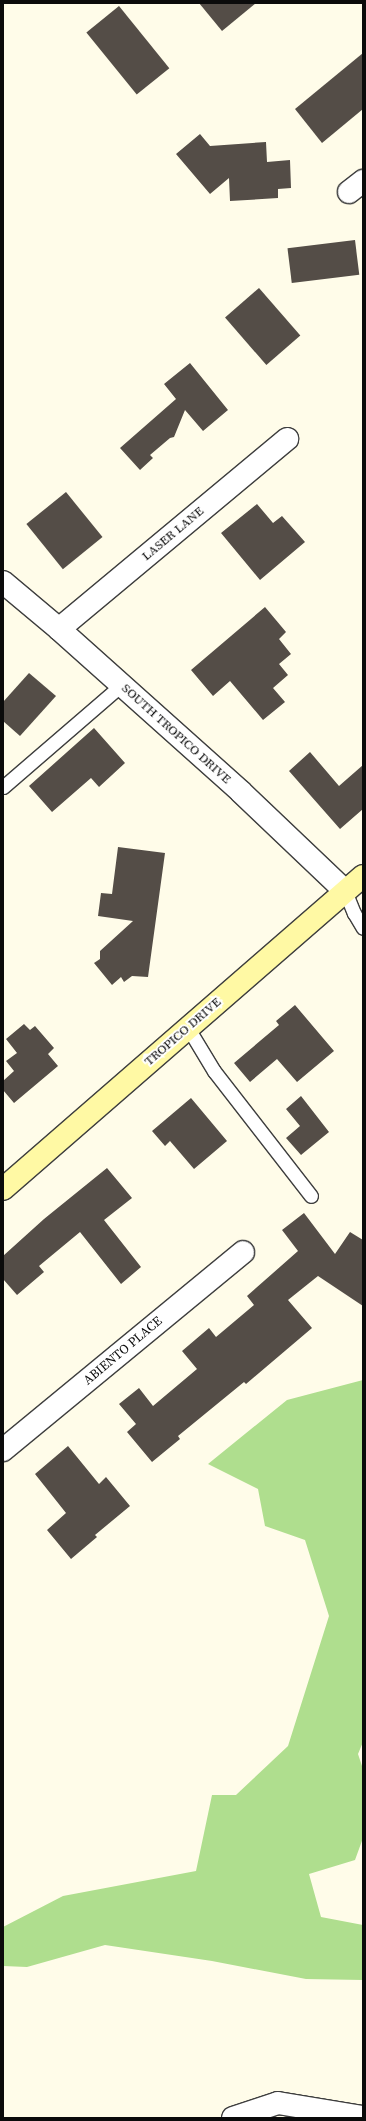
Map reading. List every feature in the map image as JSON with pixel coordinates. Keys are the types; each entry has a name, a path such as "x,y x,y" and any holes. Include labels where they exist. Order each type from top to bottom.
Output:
{"street":[{"name":"LASER LANE","path":"59,629 287,439"},
{"name":"SOUTH TROPICO DRIVE","path":"3,582 59,629 241,792 345,890"},
{"name":"TROPICO DRIVE","path":"3,1189 345,890 363,876"},
{"name":"ABIENTO PLACE","path":"3,1450 243,1252"},
{"path":"233,2118 278,2103 363,2117"}],"lane":[{"path":"3,787 121,685"},
{"path":"345,890 354,913 363,928"},
{"path":"188,1028 214,1071 311,1196"}],"green space":[{"path":"363,1380 363,1742 358,1754 363,1769 363,1838 355,1860 309,1874 321,1917 363,1925 363,1980 306,1979 212,1961 105,1945 27,1967 3,1966 3,1927 63,1896 196,1871 212,1795 236,1795 288,1746 329,1616 305,1540 265,1526 258,1489 208,1464 287,1400"}],"building":[{"path":"199,3 256,3 222,31"},
{"path":"119,6 169,68 137,95 86,32"},
{"path":"363,53 363,109 322,143 295,109"},
{"path":"200,134 210,146 266,142 267,162 290,160 291,188 278,189 278,198 230,201 229,178 210,194 176,154"},
{"path":"355,240 359,275 292,283 288,248"},
{"path":"259,288 300,336 266,365 225,318"},
{"path":"190,363 228,410 203,431 185,410 174,437 170,438 150,455 153,458 140,470 120,448 176,399 164,384"},
{"path":"66,492 103,537 63,569 26,524"},
{"path":"257,504 273,523 282,516 305,542 260,580 221,533"},
{"path":"265,607 286,632 279,639 291,654 279,664 288,675 273,688 285,702 263,720 230,681 213,696 191,670"},
{"path":"29,673 56,696 20,736 3,721 3,702"},
{"path":"94,728 125,763 99,787 91,778 52,812 29,786"},
{"path":"310,752 339,786 363,765 363,809 340,829 289,771"},
{"path":"118,847 165,853 148,977 132,976 124,982 121,977 112,985 94,963 100,959 100,951 133,921 98,916 101,893 112,894"},
{"path":"295,1005 334,1051 297,1082 277,1059 250,1082 234,1063 279,1025 276,1021"},
{"path":"24,1024 30,1030 35,1026 54,1048 48,1054 58,1066 14,1103 3,1090 3,1081 14,1071 6,1061 17,1053 6,1039"},
{"path":"301,1096 329,1132 301,1155 286,1138 300,1126 286,1109"},
{"path":"191,1098 227,1141 194,1169 170,1141 165,1146 152,1131"},
{"path":"107,1168 132,1198 104,1220 141,1267 121,1284 80,1232 39,1266 44,1272 17,1295 3,1279 3,1256 44,1219"},
{"path":"304,1213 335,1254 350,1232 363,1240 363,1306 318,1276 288,1300 312,1328 246,1384 244,1382 178,1436 180,1439 152,1462 127,1432 136,1424 119,1404 139,1388 153,1406 197,1369 182,1351 209,1328 216,1337 254,1305 247,1296 298,1251 282,1230"},
{"path":"68,1446 99,1484 106,1477 130,1506 95,1535 97,1537 71,1559 47,1530 66,1513 35,1474"}]}
